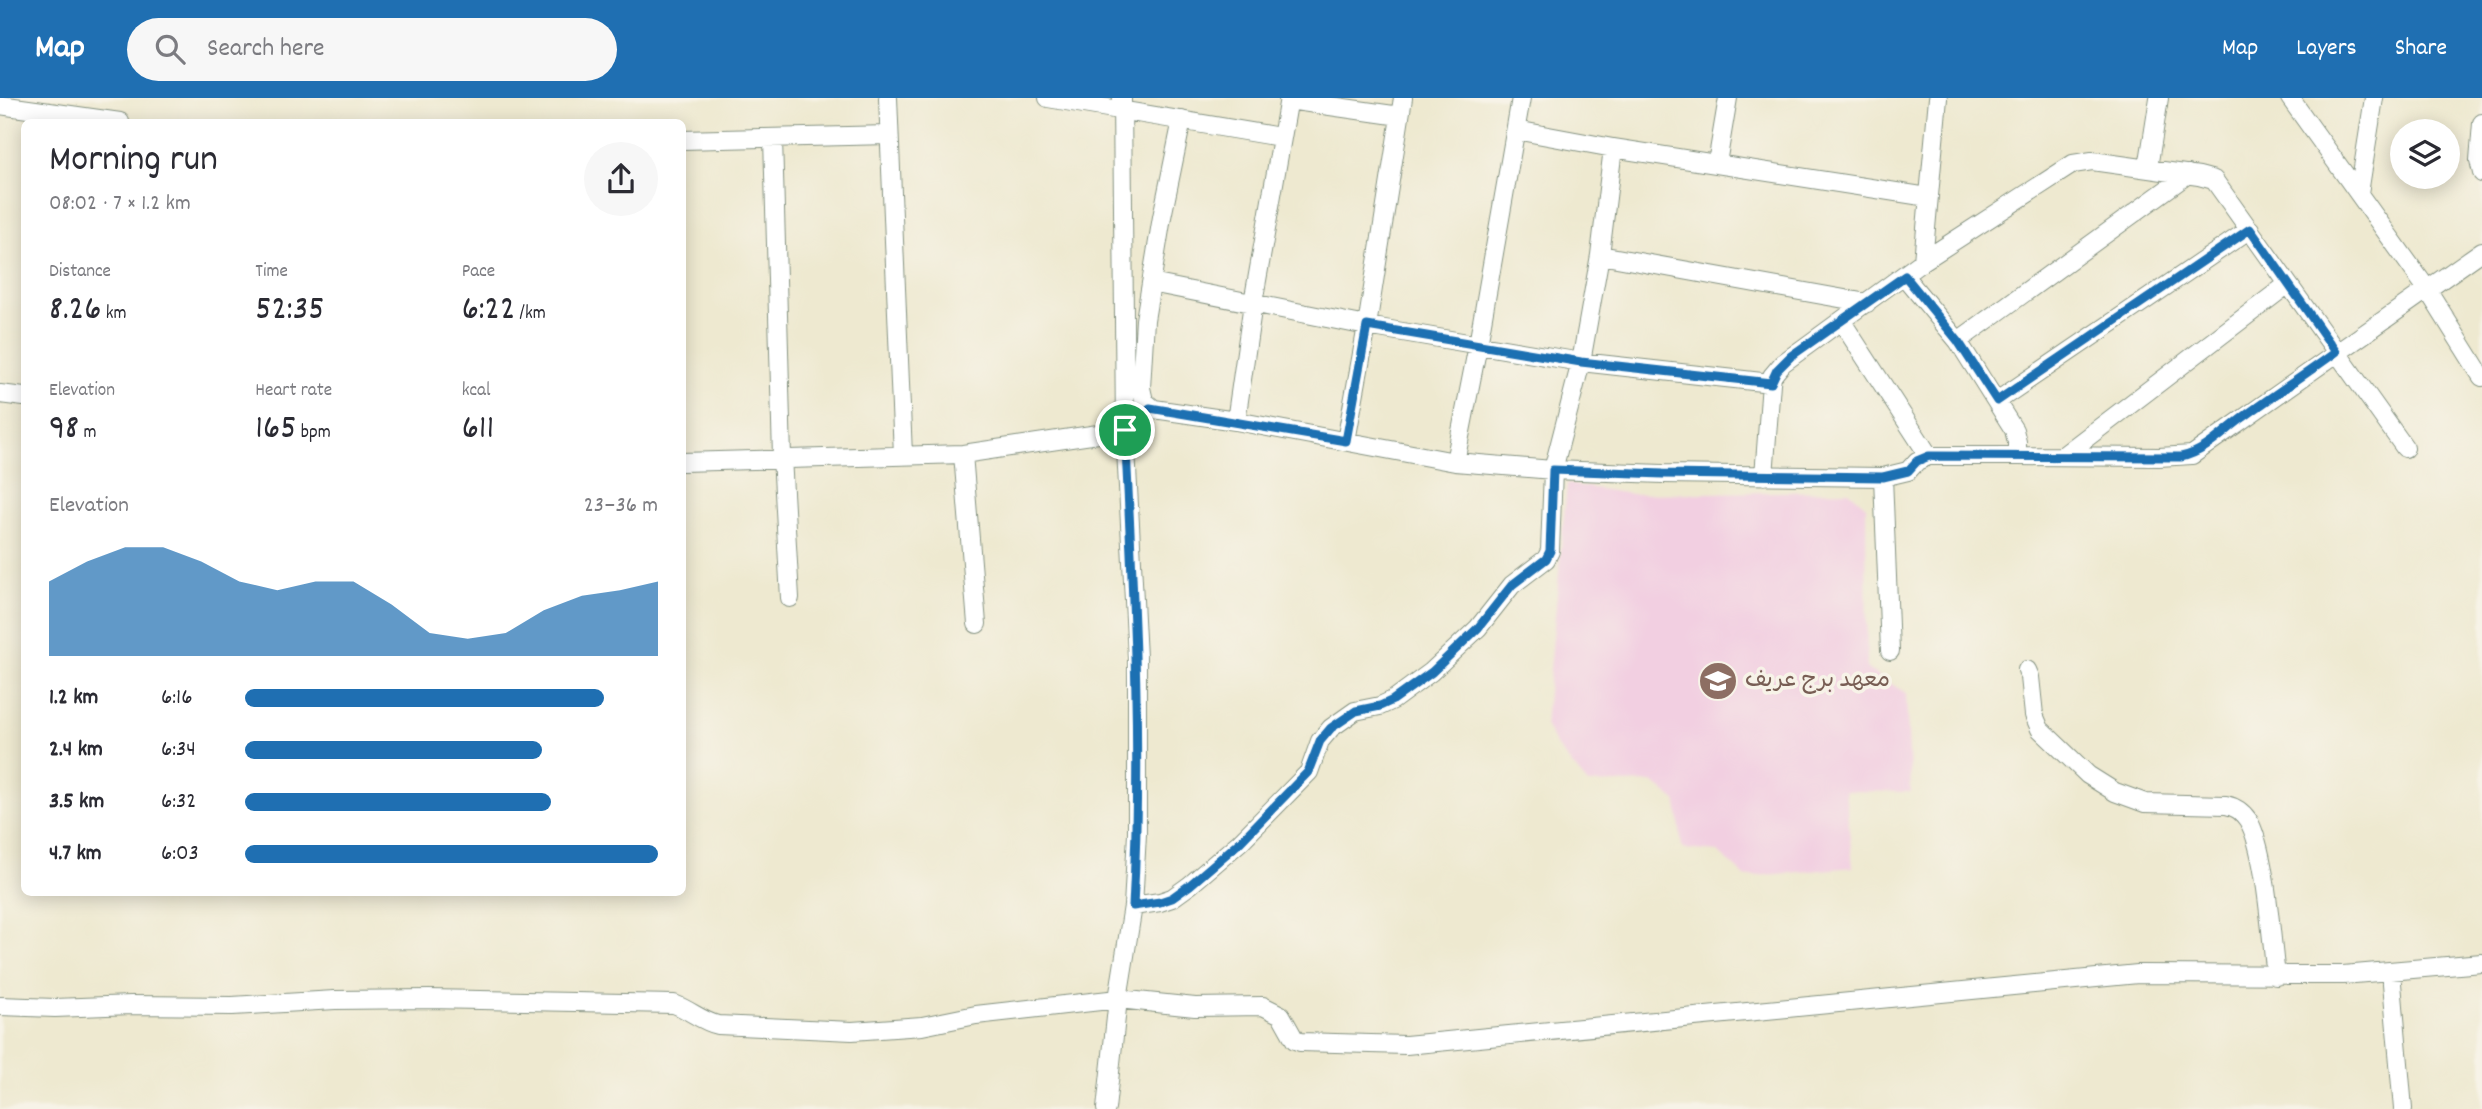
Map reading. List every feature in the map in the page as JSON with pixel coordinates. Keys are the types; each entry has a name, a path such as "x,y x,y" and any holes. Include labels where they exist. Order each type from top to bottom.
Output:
{"street":[{"path":"888,98 903,455"},
{"path":"1048,98 1122,104 1182,120 1280,136"},
{"path":"1346,441 1403,98"},
{"path":"1455,462 1521,98"},
{"path":"1717,163 1728,98"},
{"path":"1923,261 1938,98"},
{"path":"2148,168 2159,98"},
{"path":"2290,98 2427,289 2482,377"},
{"path":"2358,193 2374,98"},
{"path":"1236,421 1288,99 1400,116"},
{"path":"1106,1109 1118,999 1133,906 1137,834 1137,657 1125,430 1122,104"},
{"path":"0,105 99,119"},
{"path":"1182,120 1151,283 1140,371 1144,401 1150,408 1236,421 1455,462 1553,470 1883,477 1908,471 1917,461 1929,456 1965,458 2192,455 2482,251"},
{"path":"2482,123 2479,160 2482,173"},
{"path":"1516,130 1613,148 1928,197"},
{"path":"686,140 889,135"},
{"path":"774,138 782,457 790,598"},
{"path":"1133,906 1172,898 1190,885 1240,842 1308,772 1320,741 1331,728 1356,711 1380,706 1406,692 1432,672 1478,628 1512,585 1546,559 1550,551 1553,470 1581,362 1601,255 1613,148"},
{"path":"1764,475 1771,383 1777,370 1791,356 1842,322 1923,261 2073,164 2091,162 2148,168 2214,180 2405,448"},
{"path":"1958,341 2188,174"},
{"path":"1997,401 2250,229"},
{"path":"1601,255 1867,303"},
{"path":"1905,276 1958,341 1997,401 2014,430 2017,456"},
{"path":"1151,283 1367,326 1581,362 1771,383"},
{"path":"2064,456 2288,284"},
{"path":"1842,322 1929,456"},
{"path":"0,394 21,397"},
{"path":"686,462 963,454 1125,430 1150,408"},
{"path":"963,454 977,625"},
{"path":"1883,477 1890,651"},
{"path":"2026,670 2030,677 2034,715 2040,729 2088,775 2115,792 2145,803 2226,805 2239,808 2256,840 2276,976"},
{"path":"0,1006 232,1006 335,1000 429,999 674,1004 718,1026 852,1031 922,1026 975,1015 1118,999 1195,1007 1264,1006 1281,1015 1295,1040 1300,1042 1406,1045 2138,974 2343,975 2482,963"},
{"path":"2391,972 2403,1109"}],"shaded area":[{"name":"معهد برج عريف","path":"1567,484 1631,494 1849,491 1866,506 1867,669 1906,693 1911,792 1845,791 1853,867 1745,877 1718,852 1682,849 1677,802 1652,782 1588,784 1557,747 1545,725"}],"place":[{"name":"معهد برج عريف","path":"1718,681"}],"route":[{"path":"2250,229 2336,352 2205,447 2192,455 2181,457 1929,456 1917,461 1908,471 1883,477 1553,470 1550,551 1546,559 1512,585 1478,628 1432,672 1393,700 1356,711 1331,728 1320,741 1308,772 1240,842 1172,898 1147,906 1133,906 1137,834 1137,657 1125,430 1150,408 1346,441 1367,326 1581,362 1771,383 1772,376 1791,356 1905,276 1958,341 1997,401 2250,229"}]}
